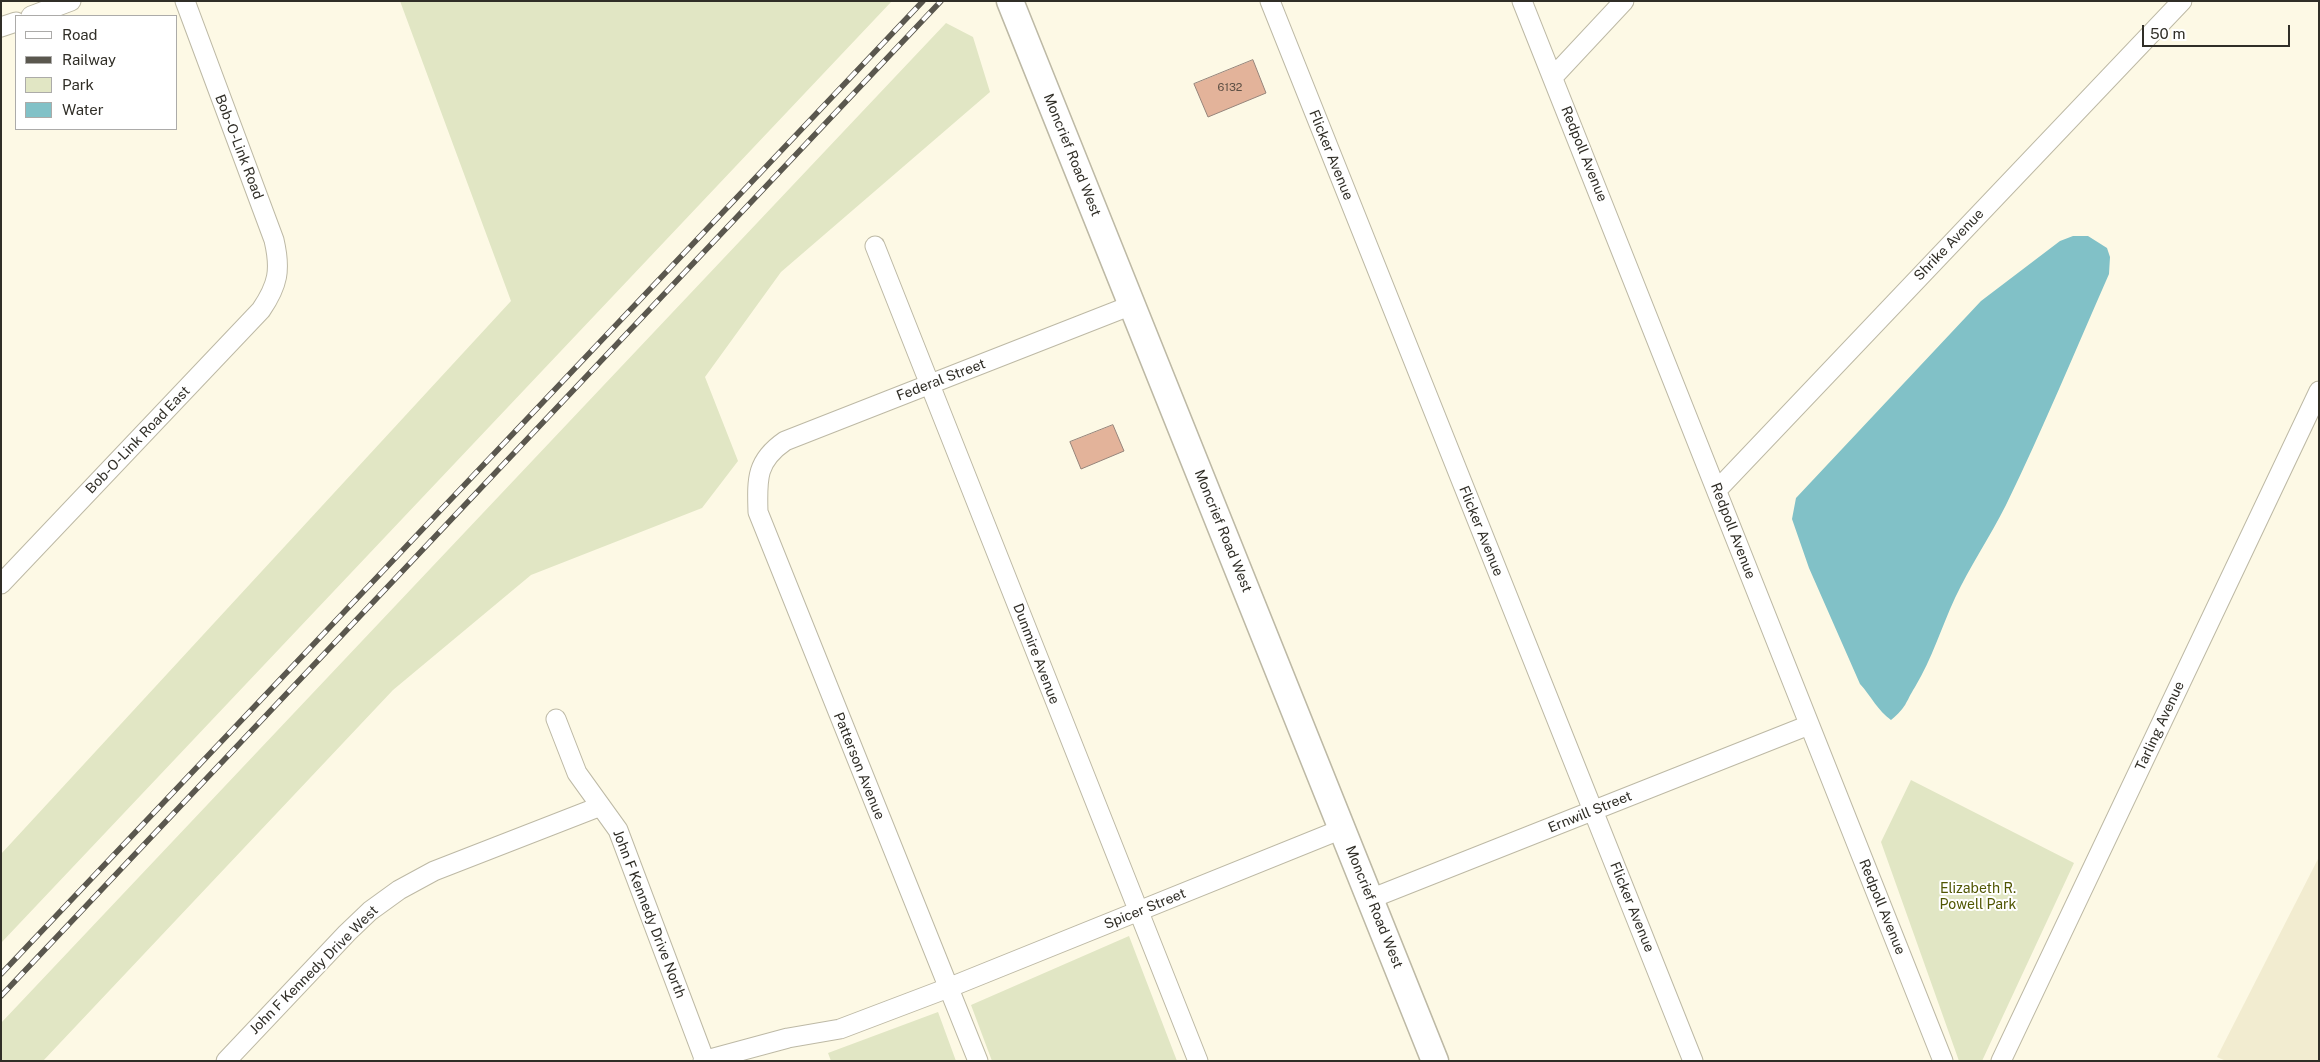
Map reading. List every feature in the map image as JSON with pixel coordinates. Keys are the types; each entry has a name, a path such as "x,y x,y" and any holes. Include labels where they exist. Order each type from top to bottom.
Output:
{"street":[{"path":"34,15 71,1"},
{"name":"Bob-O-Link Road","path":"184,1 274,240 278,256 278,274 272,294"},
{"name":"Moncrief Road West","path":"1010,1 1435,1061"},
{"name":"Flicker Avenue","path":"1270,1 1693,1061"},
{"name":"Redpoll Avenue","path":"1522,1 1943,1061"},
{"path":"1553,76 1624,1"},
{"name":"Shrike Avenue","path":"1717,490 2182,1"},
{"path":"1,27 15,22"},
{"name":"Dunmire Avenue","path":"875,246 1198,1061"},
{"name":"Bob-O-Link Road East","path":"1,584 261,310 272,294"},
{"name":"Federal Street","path":"760,468 770,451 785,441 1132,305"},
{"name":"Tarling Avenue","path":"2001,1061 2319,391"},
{"name":"Patterson Avenue","path":"760,468 757,488 758,512 978,1061"},
{"name":"John F Kennedy Drive North","path":"556,719 577,773 618,830 704,1060"},
{"name":"Ernwill Street","path":"1370,899 1809,724"},
{"name":"John F Kennedy Drive West","path":"226,1061 347,933 370,911 399,890 434,871 601,806"},
{"name":"Spicer Street","path":"704,1060 788,1038 840,1029 948,988 1342,829"}],"shaded area":[{"path":"2319,857 2319,1061 2226,1061 2217,1057"}],"green space":[{"path":"400,1 892,1 1,943 1,854 511,301"},
{"path":"946,23 973,37 990,92 781,272 705,377 738,461 702,508 531,575 393,690 43,1061 1,1061 1,1023"},
{"name":"Elizabeth R. Powell Park","path":"1911,780 2074,863 1982,1061 1959,1061 1881,842"},
{"path":"1129,936 1177,1061 992,1061 971,1005"},
{"path":"938,1012 956,1061 831,1061 828,1053"}],"water":[{"path":"2073,236 2088,236 2107,248 2110,257 2109,274 2046,419 2006,505 1961,586 1921,676 1903,708 1891,720 1878,708 1860,684 1809,568 1792,519 1796,498 1981,301 2060,241"}],"building":[{"path":"1253,60 1266,93 1208,117 1194,84"},
{"path":"1113,425 1124,451 1081,469 1070,442"}],"railway":[{"path":"1,974 923,1"},
{"path":"1,996 941,1"}]}
